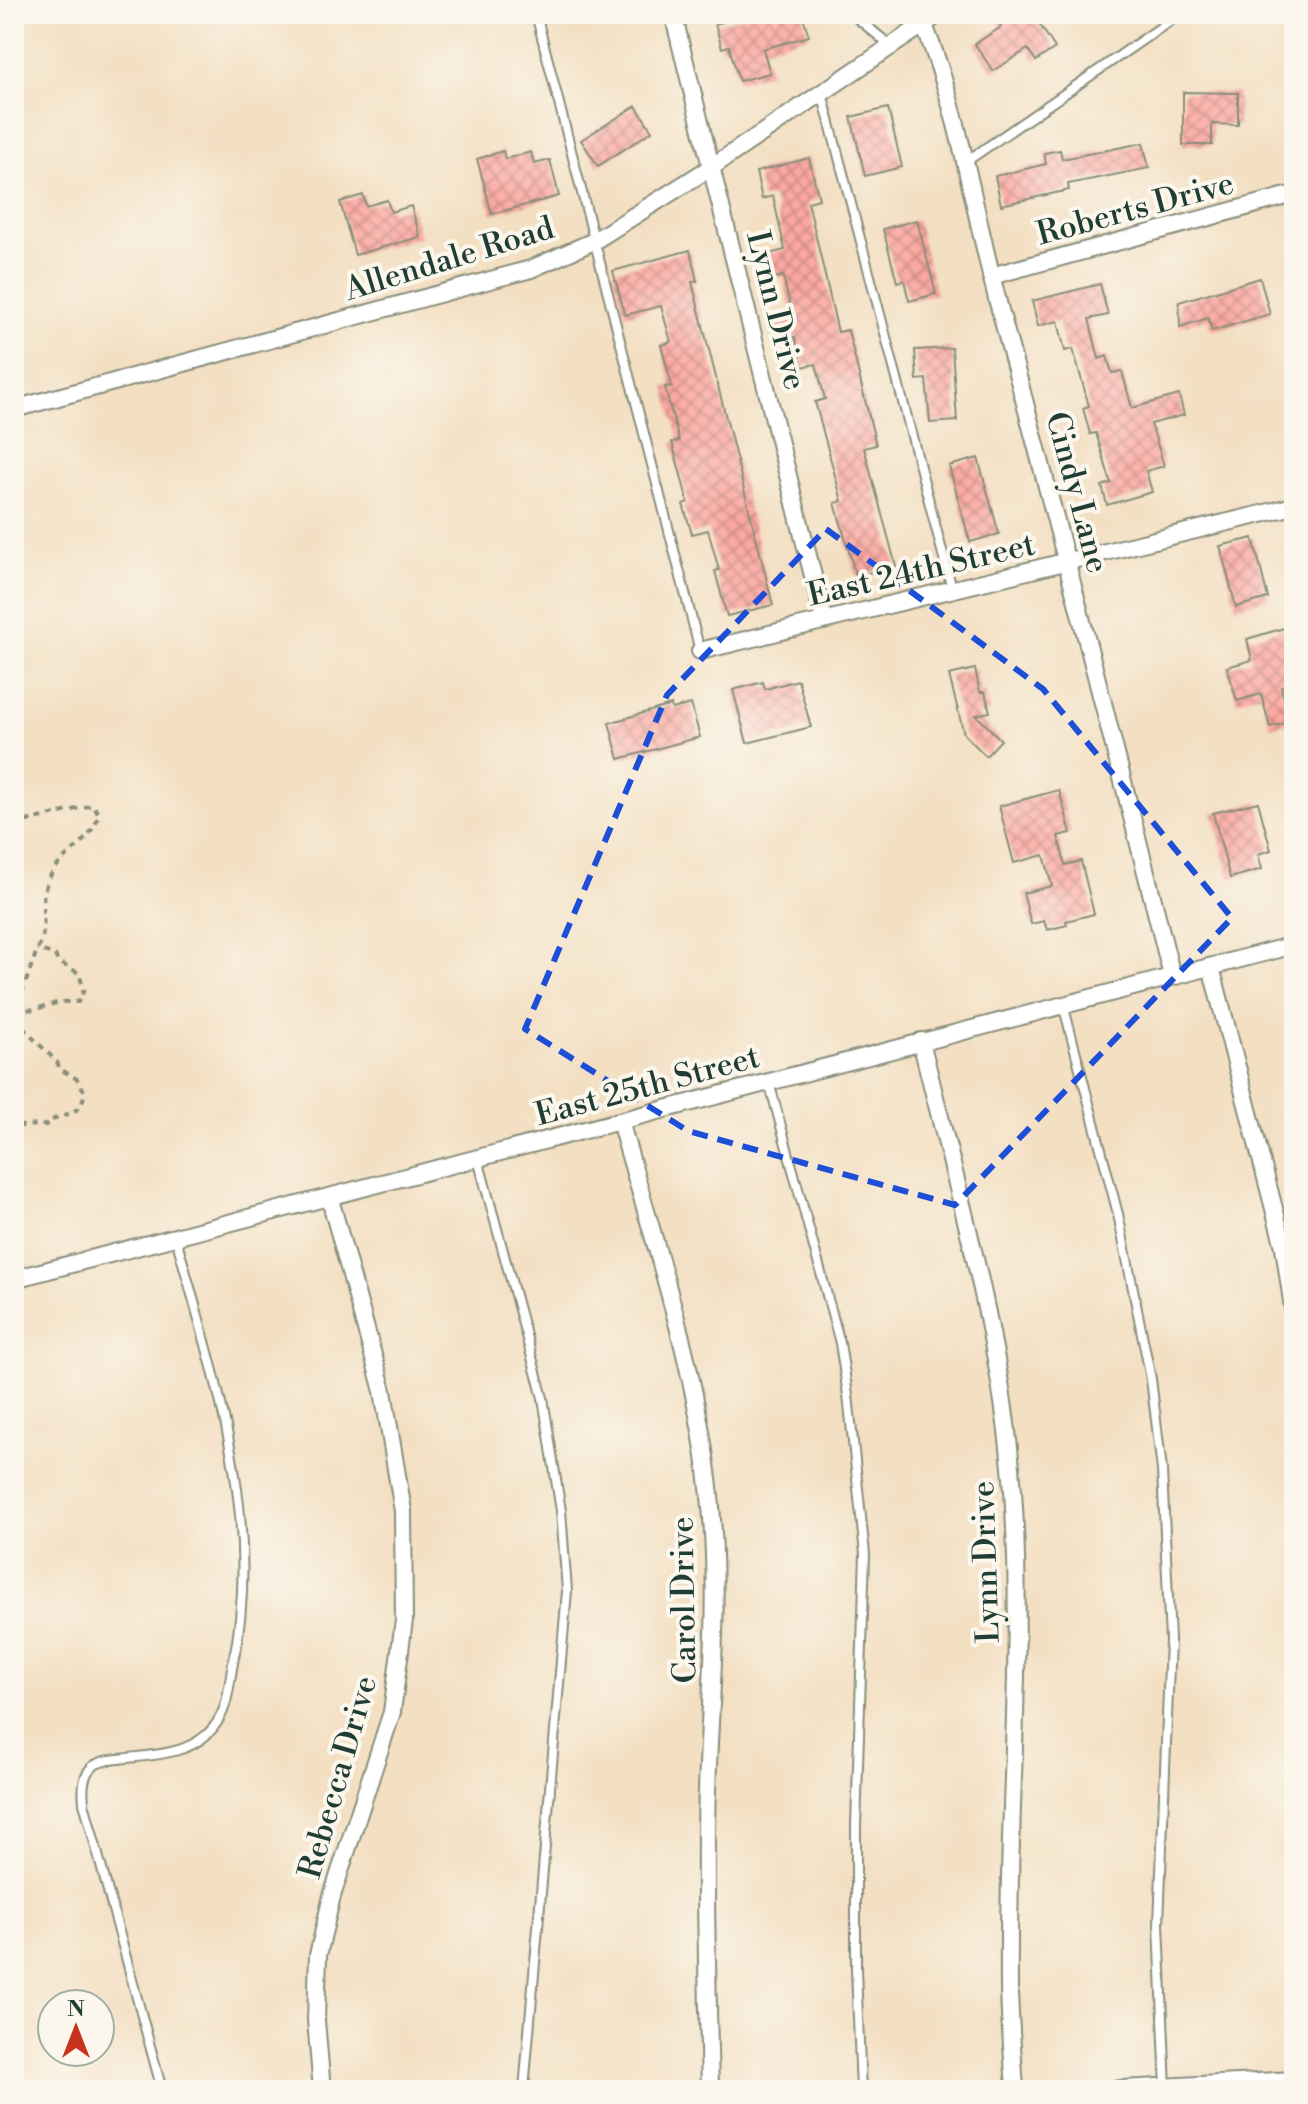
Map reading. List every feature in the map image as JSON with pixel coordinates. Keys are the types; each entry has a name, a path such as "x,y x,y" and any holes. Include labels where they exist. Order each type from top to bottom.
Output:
{"street":[{"name":"Lynn Drive","path":"673,14 824,620"},
{"name":"Allendale Road","path":"14,409 531,269 594,241 713,166 939,14"},
{"name":"Cindy Lane","path":"924,25 939,61 991,276 1068,563 1172,976"},
{"name":"Roberts Drive","path":"991,276 1294,194"},
{"name":"East 24th Street","path":"700,651 1294,506"},
{"name":"East 25th Street","path":"14,1279 1294,945"},
{"path":"1211,967 1284,1247 1294,1315"},
{"name":"Lynn Drive","path":"921,1041 983,1291 1001,1385 1013,1488 1019,1599 1009,1983 1015,2090"},
{"name":"Carol Drive","path":"620,1121 684,1347 702,1440 713,1531 716,1624 706,1828 710,2090"},
{"name":"Rebecca Drive","path":"322,2090 316,2020 318,1955 332,1896 392,1712 404,1620 403,1511 383,1391 330,1199"},
{"path":"1103,2090 1294,2080"}],"lane":[{"path":"536,14 700,651"},
{"path":"852,14 892,47"},
{"path":"964,163 1180,14"},
{"path":"822,93 952,590"},
{"path":"1063,1004 1118,1214 1151,1379 1162,1470 1170,1640 1159,1924 1166,2088"},
{"path":"769,1081 840,1343 865,1554 856,1826 856,1969 861,2090"},
{"path":"478,1159 543,1398 561,1511 567,1591 524,2090"},
{"path":"162,2090 84,1803 83,1789 91,1768 103,1761 173,1752 194,1746 205,1737 223,1712 239,1635 243,1582 233,1463 222,1404 176,1238"}],"path":[{"path":"14,824 93,805 99,815 80,847 62,860 48,881 43,898 43,935 37,949 26,988 15,1007 39,1009 58,1003 78,1002 84,990 79,973 58,962 55,955 37,949"},
{"path":"14,1019 57,1062 60,1069 77,1079 85,1092 82,1104 73,1114 56,1116 46,1125 14,1126"}],"highlighted area":[{"path":"826,529 1043,689 1232,918 955,1205 688,1131 525,1029 667,695"}],"building":[{"path":"752,14 802,14 809,36 763,49 770,73 739,81 729,46 722,48 715,24"},
{"path":"997,14 1033,14 1055,48 1036,61 1028,49 993,71 975,44 1001,27"},
{"path":"1183,92 1238,93 1238,125 1212,124 1212,145 1183,145"},
{"path":"636,106 652,131 598,166 581,140"},
{"path":"888,108 902,167 865,176 851,117"},
{"path":"1143,143 1149,168 1068,184 1069,190 1001,205 995,176 1046,164 1044,153 1060,150 1062,159"},
{"path":"503,151 505,159 531,152 534,164 550,160 559,196 492,214 477,159"},
{"path":"809,158 819,199 808,202 838,332 848,330 876,445 864,448 896,566 856,576 835,503 842,501 815,402 825,399 816,364 802,367 795,337 777,342 771,319 792,314 783,276 770,279 765,255 785,250 773,196 762,199 756,172"},
{"path":"363,195 366,206 387,200 391,212 411,206 420,237 355,255 340,202"},
{"path":"917,220 936,294 909,301 904,280 897,282 883,229"},
{"path":"690,250 697,281 692,282 773,605 727,616 708,530 692,534 683,504 688,502 672,442 679,441 665,387 672,386 661,345 671,342 661,306 625,315 613,271"},
{"path":"1260,278 1270,314 1212,331 1208,318 1180,327 1179,302"},
{"path":"1100,284 1108,315 1089,319 1099,359 1107,356 1112,373 1122,371 1132,408 1179,395 1184,415 1151,424 1164,466 1146,471 1152,492 1107,505 1102,486 1111,483 1096,433 1090,434 1083,408 1089,406 1073,349 1065,351 1058,321 1038,326 1032,301"},
{"path":"952,348 957,421 930,423 926,379 917,380 915,350"},
{"path":"978,458 999,534 970,542 949,466"},
{"path":"1253,538 1268,598 1236,607 1220,546"},
{"path":"1284,628 1294,664 1294,683 1281,687 1290,722 1270,727 1261,694 1237,701 1227,667 1252,660 1247,639"},
{"path":"975,669 980,692 985,692 990,712 976,715 1001,740 986,756 964,734 949,675"},
{"path":"798,680 811,727 747,743 733,690 763,682 765,689"},
{"path":"691,704 700,737 619,759 609,723 671,705 672,709"},
{"path":"1059,790 1071,833 1058,836 1065,865 1081,861 1094,914 1047,930 1044,921 1031,924 1023,893 1052,886 1044,855 1014,863 999,806"},
{"path":"1258,802 1271,850 1258,854 1262,869 1230,878 1213,813"}]}
